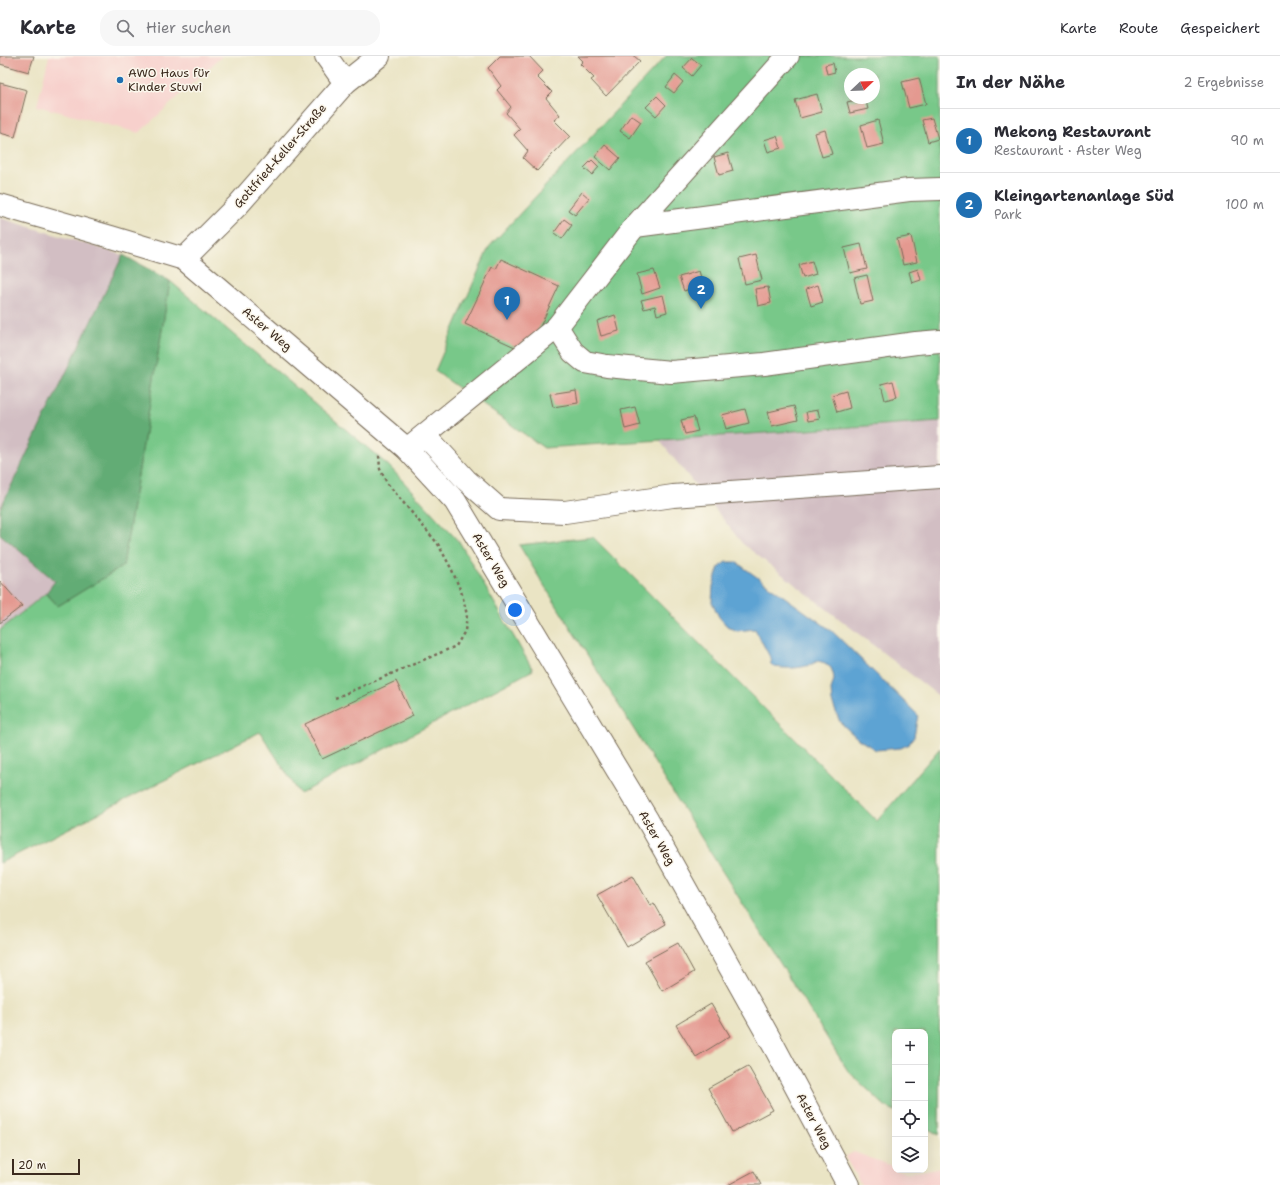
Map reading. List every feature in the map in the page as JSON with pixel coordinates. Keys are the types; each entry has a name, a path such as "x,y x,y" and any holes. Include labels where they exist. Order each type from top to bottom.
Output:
{"street":[{"path":"326,56 345,83"},
{"name":"Gottfried-Keller-Straße","path":"184,259 238,205 345,83 379,56"},
{"path":"408,449 557,327 635,226 788,56"},
{"path":"635,226 909,190 940,189"},
{"name":"Aster Weg","path":"0,205 184,259 408,449 455,501 648,821 775,1048 848,1185"},
{"path":"557,327 573,352 585,362 606,366 671,372 764,364 940,341"},
{"path":"425,435 466,480 499,509 565,512 673,496 940,477"}],"path":[{"path":"335,698 456,646 465,631 467,615 462,594 452,570 438,544 387,483 380,469 379,453 388,432"}],"shaded area":[{"name":"AWO Haus für Kinder Stuwi","path":"49,56 222,56 139,133 37,106"},
{"path":"0,218 123,255 0,509"},
{"path":"940,421 940,697 743,544 659,440"},
{"path":"0,534 56,581 46,593 0,630"},
{"path":"854,1152 892,1166 892,1173 928,1173 928,1170 940,1167 940,1185 861,1185 845,1157"}],"green space":[{"path":"666,56 940,56 940,421 544,448 435,371 489,247"},
{"path":"123,255 170,281 123,566 58,606 46,593 55,581 0,534 0,509"},
{"path":"170,281 389,466 460,543 533,670 300,794 260,732 0,863 0,630 46,593 58,606 123,566"},
{"path":"593,537 877,821 940,748 939,1135 928,1129 928,1029 892,1029 892,1110 885,1106 848,1071 519,545"}],"water":[{"path":"726,562 736,562 832,631 918,715 914,737 909,744 901,748 876,750 858,739 840,722 832,702 831,690 834,679 831,668 825,663 818,661 807,666 797,668 774,667 770,663 772,661 755,629 737,631 727,626 719,617 712,602 713,586 719,567"}],"building":[{"path":"0,56 34,56 29,72 0,64"},
{"path":"500,56 529,56 543,71 537,77 552,92 546,98 560,115 554,120 570,136 537,171 523,158 528,151 514,135 520,129 506,113 511,107 497,90 501,86 488,68"},
{"path":"578,56 634,56 640,61 606,96 591,80 594,78 580,64 583,61"},
{"path":"692,58 701,65 692,76 683,68"},
{"path":"833,63 835,72 827,74 825,65"},
{"path":"675,75 683,82 674,93 666,87"},
{"path":"919,78 926,104 909,108 902,82"},
{"path":"0,83 27,90 15,137 0,133"},
{"path":"817,94 822,112 800,118 795,100"},
{"path":"657,96 666,105 656,116 646,107"},
{"path":"848,104 867,104 868,109 850,113"},
{"path":"631,115 641,122 630,138 620,131"},
{"path":"932,118 938,139 928,142 922,120"},
{"path":"878,120 884,144 867,148 861,125"},
{"path":"825,130 832,154 822,157 815,133"},
{"path":"777,136 781,148 768,152 764,140"},
{"path":"605,145 620,158 610,170 595,157"},
{"path":"728,153 733,171 719,175 714,157"},
{"path":"592,160 599,167 592,175 584,168"},
{"path":"582,192 589,198 575,215 568,210"},
{"path":"564,219 572,225 562,239 554,233"},
{"path":"911,236 917,262 903,265 897,239"},
{"path":"861,244 867,269 850,273 844,248"},
{"path":"756,255 762,280 745,284 739,259"},
{"path":"501,259 559,286 537,333 517,348 465,324 492,267 496,269"},
{"path":"812,261 816,274 803,278 799,265"},
{"path":"918,269 921,280 912,283 909,272"},
{"path":"654,270 660,288 642,294 637,274"},
{"path":"699,271 703,284 684,291 679,277"},
{"path":"867,275 873,301 860,304 854,278"},
{"path":"818,285 823,302 811,306 806,289"},
{"path":"768,287 771,303 758,306 755,289"},
{"path":"663,295 667,312 657,315 655,306 644,309 641,300"},
{"path":"615,315 619,331 601,336 597,321"},
{"path":"893,381 897,397 885,400 881,384"},
{"path":"576,390 578,403 553,407 550,394"},
{"path":"846,391 850,408 837,412 832,395"},
{"path":"794,406 798,420 772,426 768,412"},
{"path":"635,407 640,425 625,429 621,410"},
{"path":"745,409 749,423 726,429 722,415"},
{"path":"818,410 820,419 808,421 806,412"},
{"path":"694,417 698,431 685,434 681,420"},
{"path":"0,581 22,606 0,623"},
{"path":"396,681 413,716 322,759 305,724"},
{"path":"633,875 650,905 654,903 666,924 627,947 597,895"},
{"path":"678,943 694,972 662,991 645,961"},
{"path":"711,1004 730,1036 696,1057 676,1025"},
{"path":"748,1066 773,1110 732,1132 708,1088"},
{"path":"754,1171 761,1185 728,1185"}],"place":[{"name":"AWO Haus für Kinder Stuwi","path":"120,80"},
{"name":"Kleingartenanlage Süd","path":"701,309"},
{"name":"Mekong Restaurant","path":"507,320"}]}
